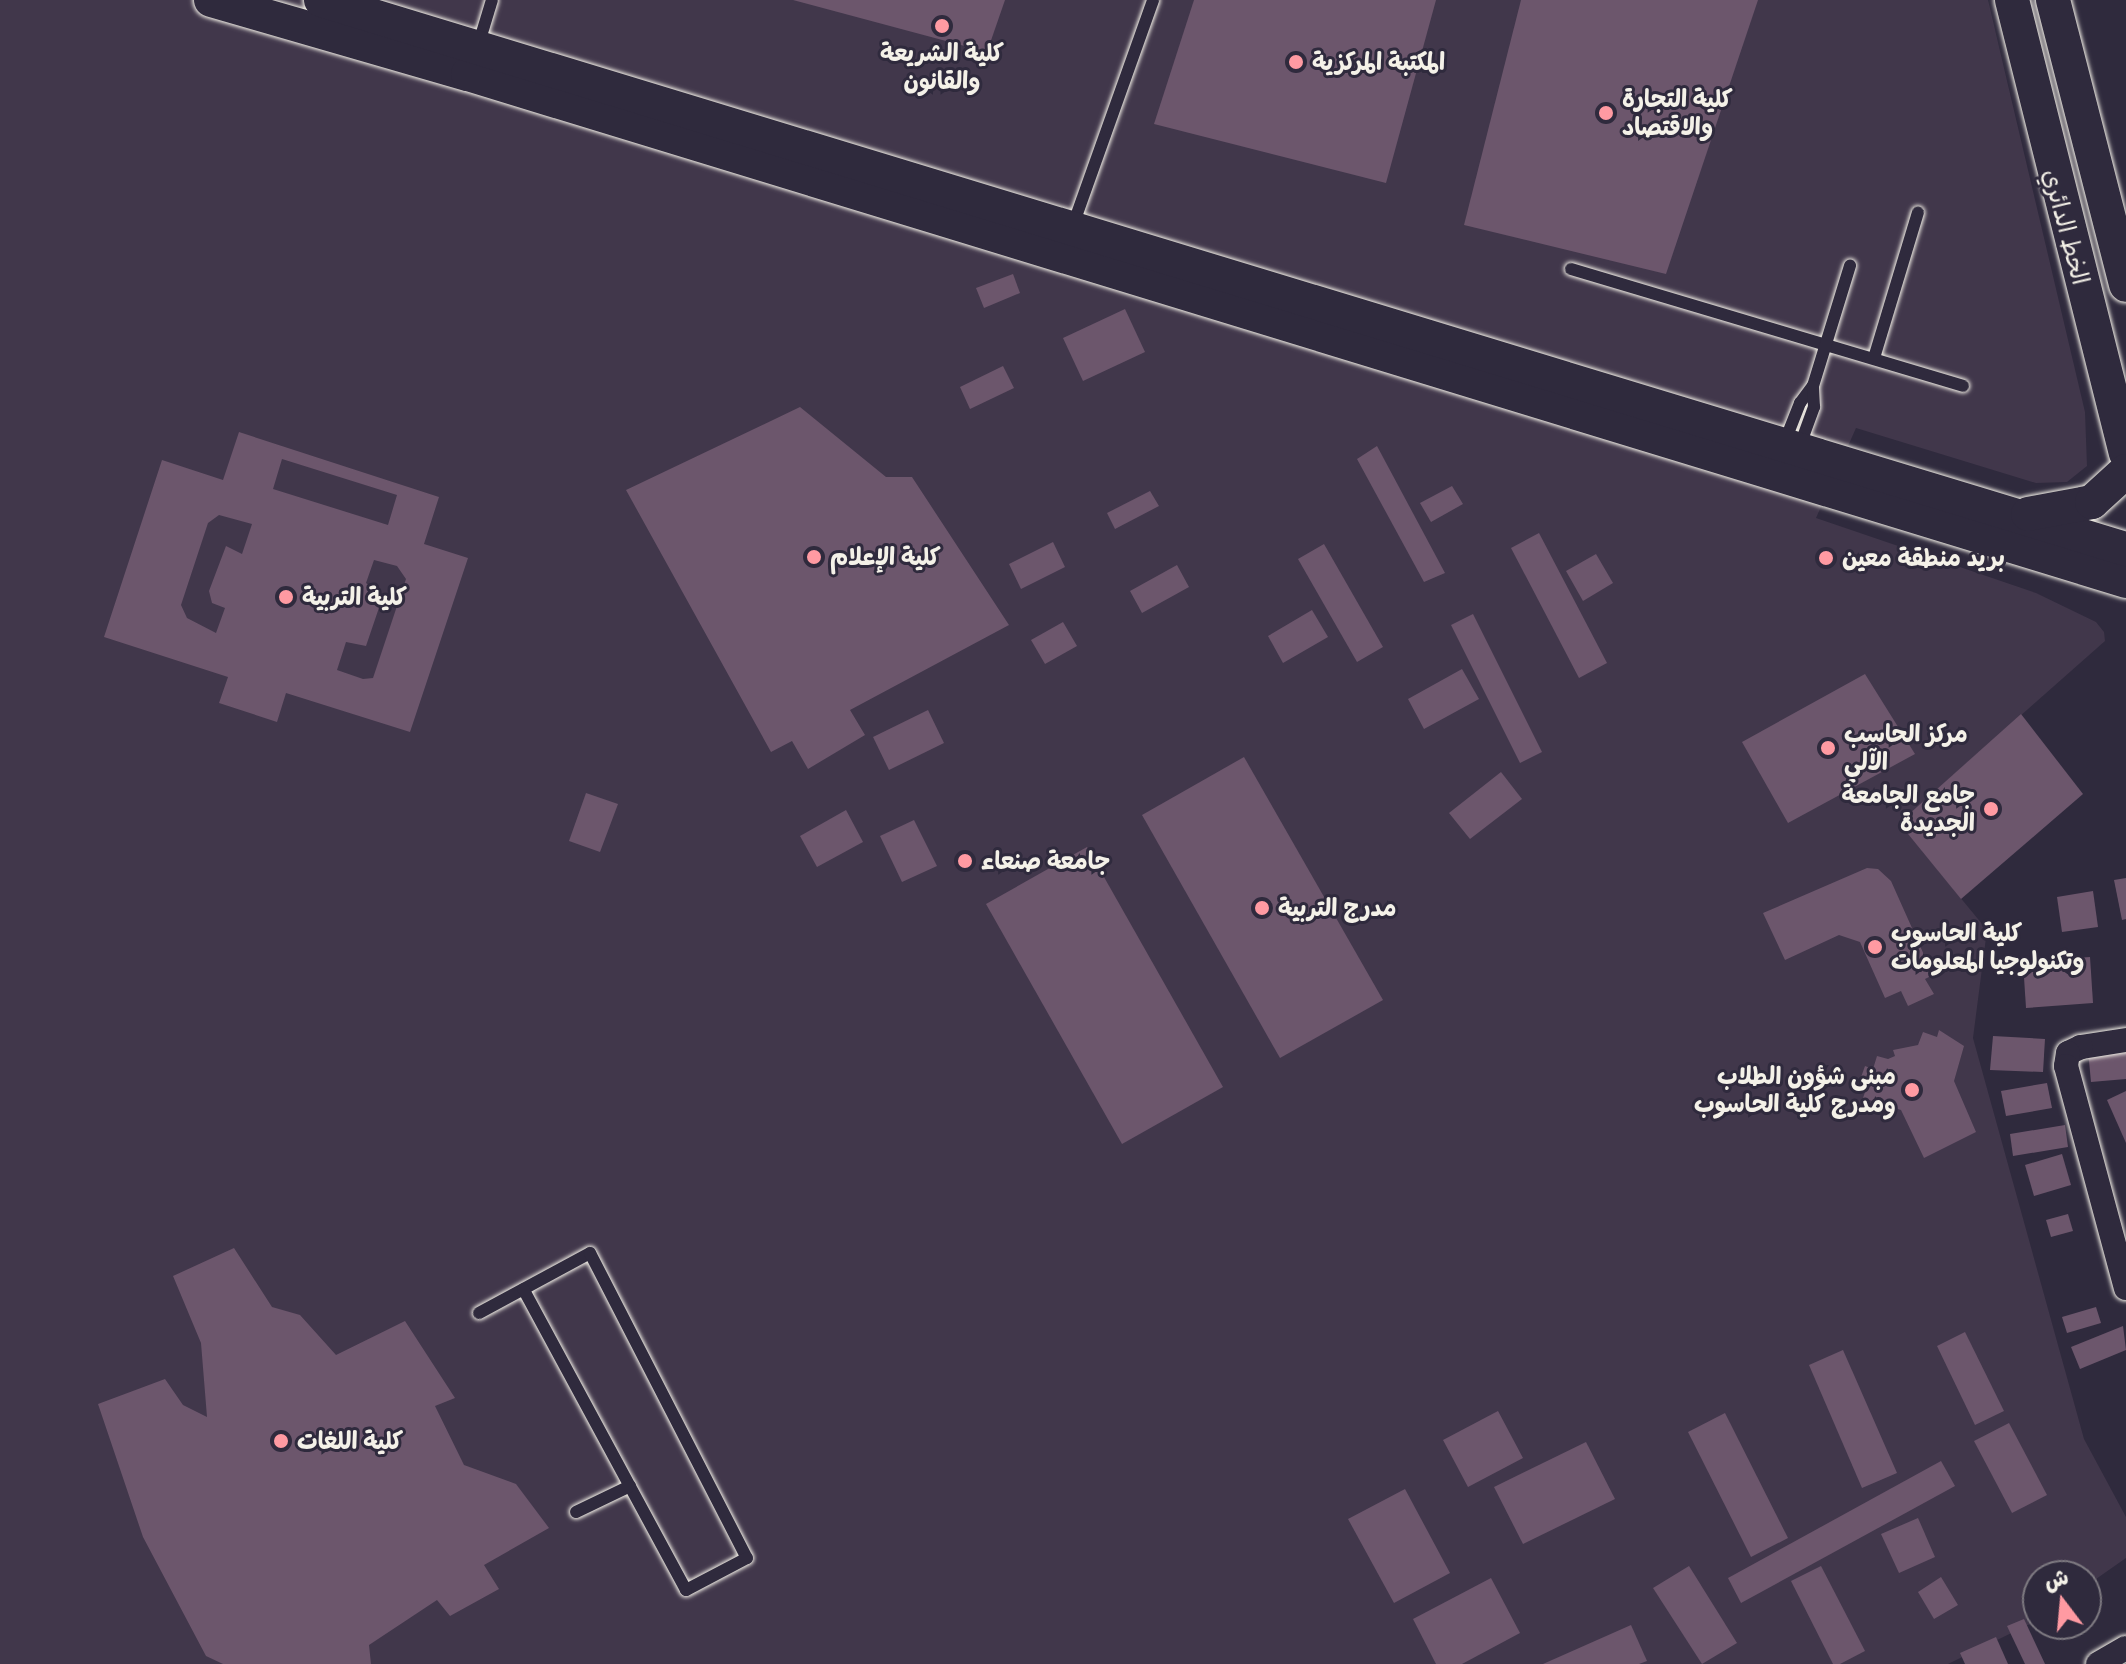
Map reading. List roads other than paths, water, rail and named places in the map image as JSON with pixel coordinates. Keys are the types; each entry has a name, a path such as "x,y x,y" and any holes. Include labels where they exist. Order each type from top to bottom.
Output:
{"street":[{"path":"211,0 473,60 1072,228 1788,457 2126,581"},
{"path":"321,0 473,60 1788,457 2016,515 2126,549"},
{"name":"الخط الدائري","path":"2012,0 2126,453"},
{"name":"الخط الدائري","path":"2053,0 2126,283"},
{"path":"2016,515 2070,510 2092,502 2126,471"},
{"path":"2092,571 2126,608"},
{"path":"2126,1040 2081,1047 2068,1053 2066,1066 2126,1288"},
{"path":"2098,1664 2126,1648"}],"lane":[{"path":"473,60 492,0"},
{"path":"1072,228 1153,0"},
{"path":"1874,358 1918,212"},
{"path":"1788,457 1814,407 1813,386 1850,266"},
{"path":"1571,269 1827,342 1963,386"},
{"path":"479,1313 523,1289 590,1253 747,1558 686,1590 523,1289"},
{"path":"576,1512 630,1486"}],"place":[{"name":"كلية الشريعة والقانون","path":"942,26"},
{"name":"المكتبة المركزية","path":"1296,62"},
{"name":"كلية التجارة والاقتصاد","path":"1606,113"},
{"name":"كلية الإعلام","path":"814,557"},
{"name":"بريد منطقة معين","path":"1826,558"},
{"name":"كلية التربية","path":"286,597"},
{"name":"مركز الحاسب الآلي","path":"1828,748"},
{"name":"جامع الجامعة الجديدة","path":"1991,809"},
{"name":"جامعة صنعاء","path":"965,861"},
{"name":"مدرج التربية","path":"1262,908"},
{"name":"كلية الحاسوب وتكنولوجيا المعلومات","path":"1875,947"},
{"name":"مبنى شؤون الطلاب ومدرج كلية الحاسوب","path":"1912,1090"},
{"name":"كلية اللغات","path":"281,1441"}]}
